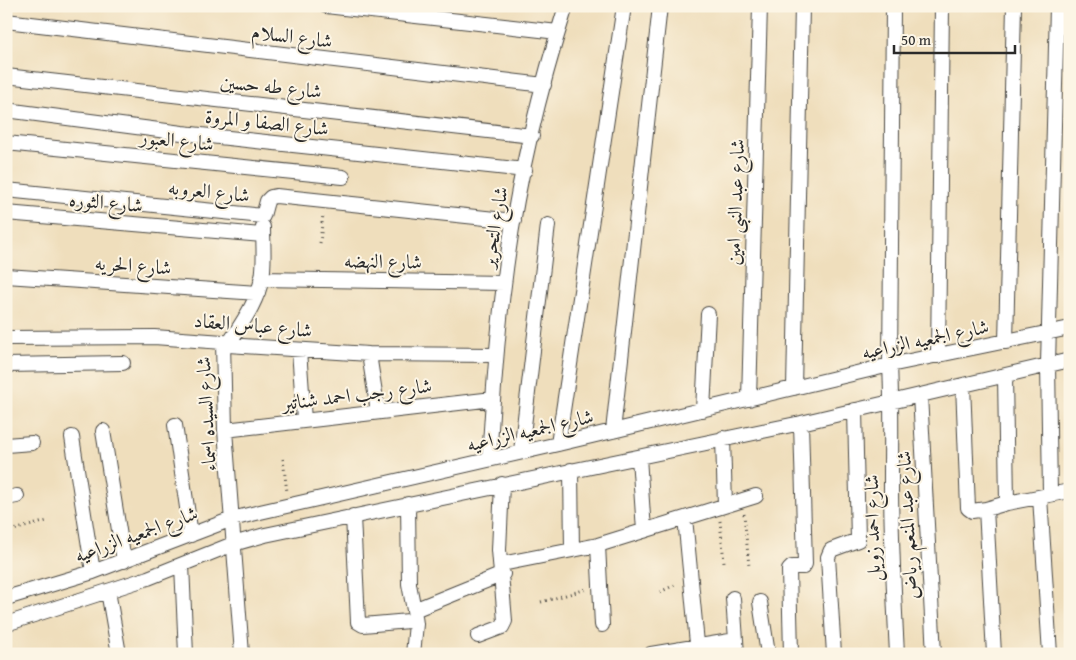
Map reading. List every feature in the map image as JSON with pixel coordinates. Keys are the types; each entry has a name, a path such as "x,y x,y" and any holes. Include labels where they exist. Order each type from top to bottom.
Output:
{"street":[{"path":"326,6 558,32"},
{"name":"شارع التحرير","path":"489,460 496,355 504,283 514,221 544,85 566,6"},
{"path":"558,444 624,6"},
{"path":"613,431 660,6"},
{"name":"شارع عبد النبى امين","path":"749,399 760,6"},
{"path":"794,388 802,6"},
{"name":"شارع احمد زويل","path":"893,6 890,365 892,402 890,481 897,654"},
{"path":"938,356 942,6"},
{"path":"1006,342 1014,6"},
{"path":"1050,654 1045,496 1057,6"},
{"name":"شارع السلام","path":"6,21 544,85"},
{"name":"شارع طه حسين","path":"6,76 532,136"},
{"name":"شارع الصفا و المروة","path":"6,110 182,133 525,170"},
{"name":"شارع العبور","path":"6,143 344,177"},
{"name":"شارع العروبه","path":"6,190 264,216 267,201 270,197 514,221"},
{"name":"شارع الثوره","path":"6,213 263,235"},
{"path":"225,344 253,306 260,286 264,216"},
{"path":"521,451 548,225"},
{"name":"شارع الحريه","path":"6,276 260,286"},
{"name":"شارع النهضه","path":"260,286 504,283"},
{"path":"703,410 708,314"},
{"name":"شارع الجمعيه الزراعيه","path":"6,598 93,572 232,519 890,365 1070,328"},
{"name":"شارع عباس العقاد","path":"6,338 163,338 369,354 496,355"},
{"name":"شارع السيده اسماء","path":"225,344 225,430 242,654"},
{"path":"299,350 304,420"},
{"path":"369,354 378,412"},
{"path":"6,624 54,610 182,565 233,544 292,528 801,423 1070,360"},
{"path":"6,365 123,363"},
{"path":"1005,375 1008,503"},
{"path":"963,385 968,508 972,511 986,510 1008,503 1070,491"},
{"name":"شارع عبد المنعم رياض","path":"920,395 934,654"},
{"name":"شارع رجب احمد شناتير","path":"225,430 494,399"},
{"path":"834,654 828,556 831,550 858,540 855,410"},
{"path":"791,654 789,570 792,567 803,567 805,564 801,423"},
{"path":"175,424 191,535"},
{"path":"103,431 124,561"},
{"path":"72,437 93,572"},
{"path":"722,506 723,438"},
{"path":"6,445 32,442"},
{"path":"639,456 644,531"},
{"path":"571,470 572,550"},
{"path":"478,636 504,625 502,569 499,550 502,484"},
{"path":"414,610 502,569 598,545 750,498"},
{"path":"408,504 409,584 416,624 413,654"},
{"path":"986,510 994,654"},
{"path":"353,516 358,622 363,625 409,621 416,624"},
{"path":"685,518 698,650"},
{"path":"598,545 602,625"},
{"path":"182,565 185,653"},
{"path":"108,590 120,654"},
{"path":"651,654 736,647 733,598"},
{"path":"760,602 768,654"}],"path":[{"path":"320,243 324,201"},
{"path":"283,459 288,505"},
{"path":"749,566 750,498"},
{"path":"722,506 724,562"},
{"path":"6,532 46,521"},
{"path":"541,602 600,585"}]}
